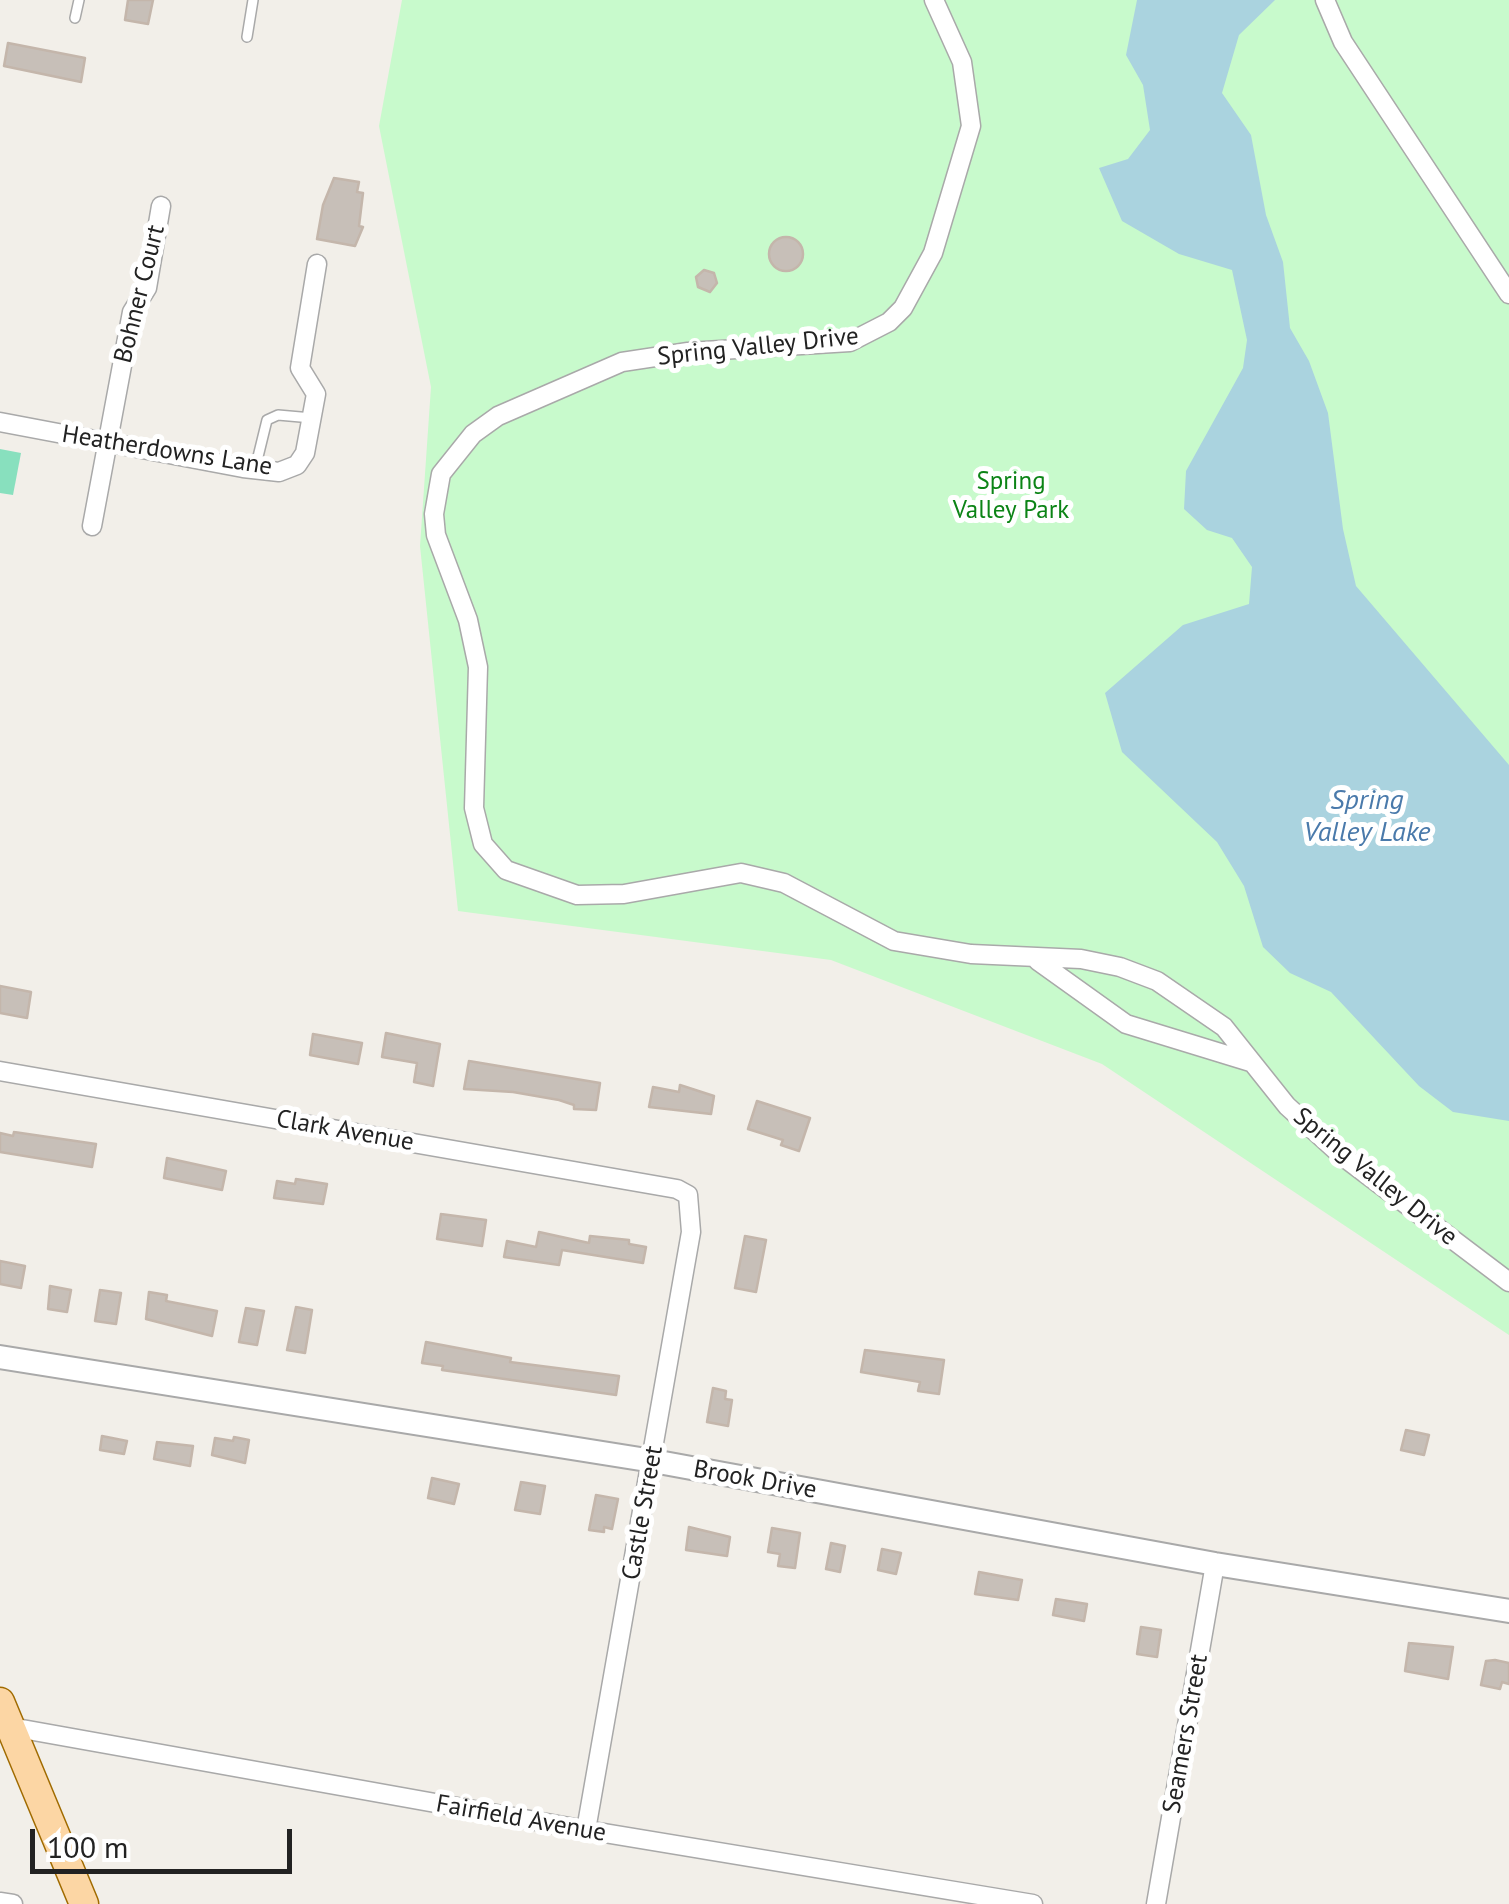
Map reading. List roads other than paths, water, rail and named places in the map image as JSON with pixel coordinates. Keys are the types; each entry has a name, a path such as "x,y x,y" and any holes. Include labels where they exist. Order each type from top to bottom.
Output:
{"main road":[{"path":"5,1714 84,1904"}],"street":[{"name":"Spring Valley Drive","path":"934,0 962,62 971,126 932,253 903,308 870,336 850,342 688,352 622,362 521,403 473,434 441,474 434,514 436,534 474,641 480,698 474,808 478,828 492,859 506,870 577,896 608,896 724,874 762,876 894,940 1038,960 1081,959 1120,967 1157,981 1224,1027 1288,1106 1341,1155 1509,1282"},
{"path":"1325,0 1343,42 1509,294"},
{"name":"Bohner Court","path":"92,526 132,312 147,288 162,206"},
{"path":"311,424 316,394 300,368 317,264"},
{"name":"Heatherdowns Lane","path":"0,422 279,472 297,465 311,424"},
{"name":"Spring Valley Drive","path":"1038,960 1126,1024 1250,1062"},
{"name":"Clark Avenue","path":"0,1071 677,1189 688,1196"},
{"name":"Castle Street","path":"586,1830 691,1232 688,1196"},
{"name":"Brook Drive","path":"0,1356 653,1461 1215,1564 1509,1611"},
{"name":"Seamers Street","path":"1156,1904 1215,1564"},
{"name":"Fairfield Avenue","path":"5,1714 586,1830 1034,1904"},
{"path":"0,1902 13,1904"}],"lane":[{"path":"75,18 79,0"},
{"path":"247,37 253,0"},
{"path":"254,469 267,420 278,414 311,424"}],"water":[{"name":"Spring Valley Lake","path":"1137,0 1275,0 1239,35 1222,93 1251,135 1266,215 1283,262 1290,328 1309,361 1328,413 1343,529 1356,586 1509,765 1509,1121 1453,1112 1419,1086 1331,992 1290,973 1263,947 1244,886 1217,842 1122,752 1105,693 1183,625 1249,604 1252,567 1232,538 1207,530 1184,509 1186,471 1243,368 1247,340 1232,270 1179,254 1122,221 1099,168 1128,159 1150,130 1143,85 1126,55"}],"park label":[{"name":"Spring Valley Park","path":"1011,496"}]}
